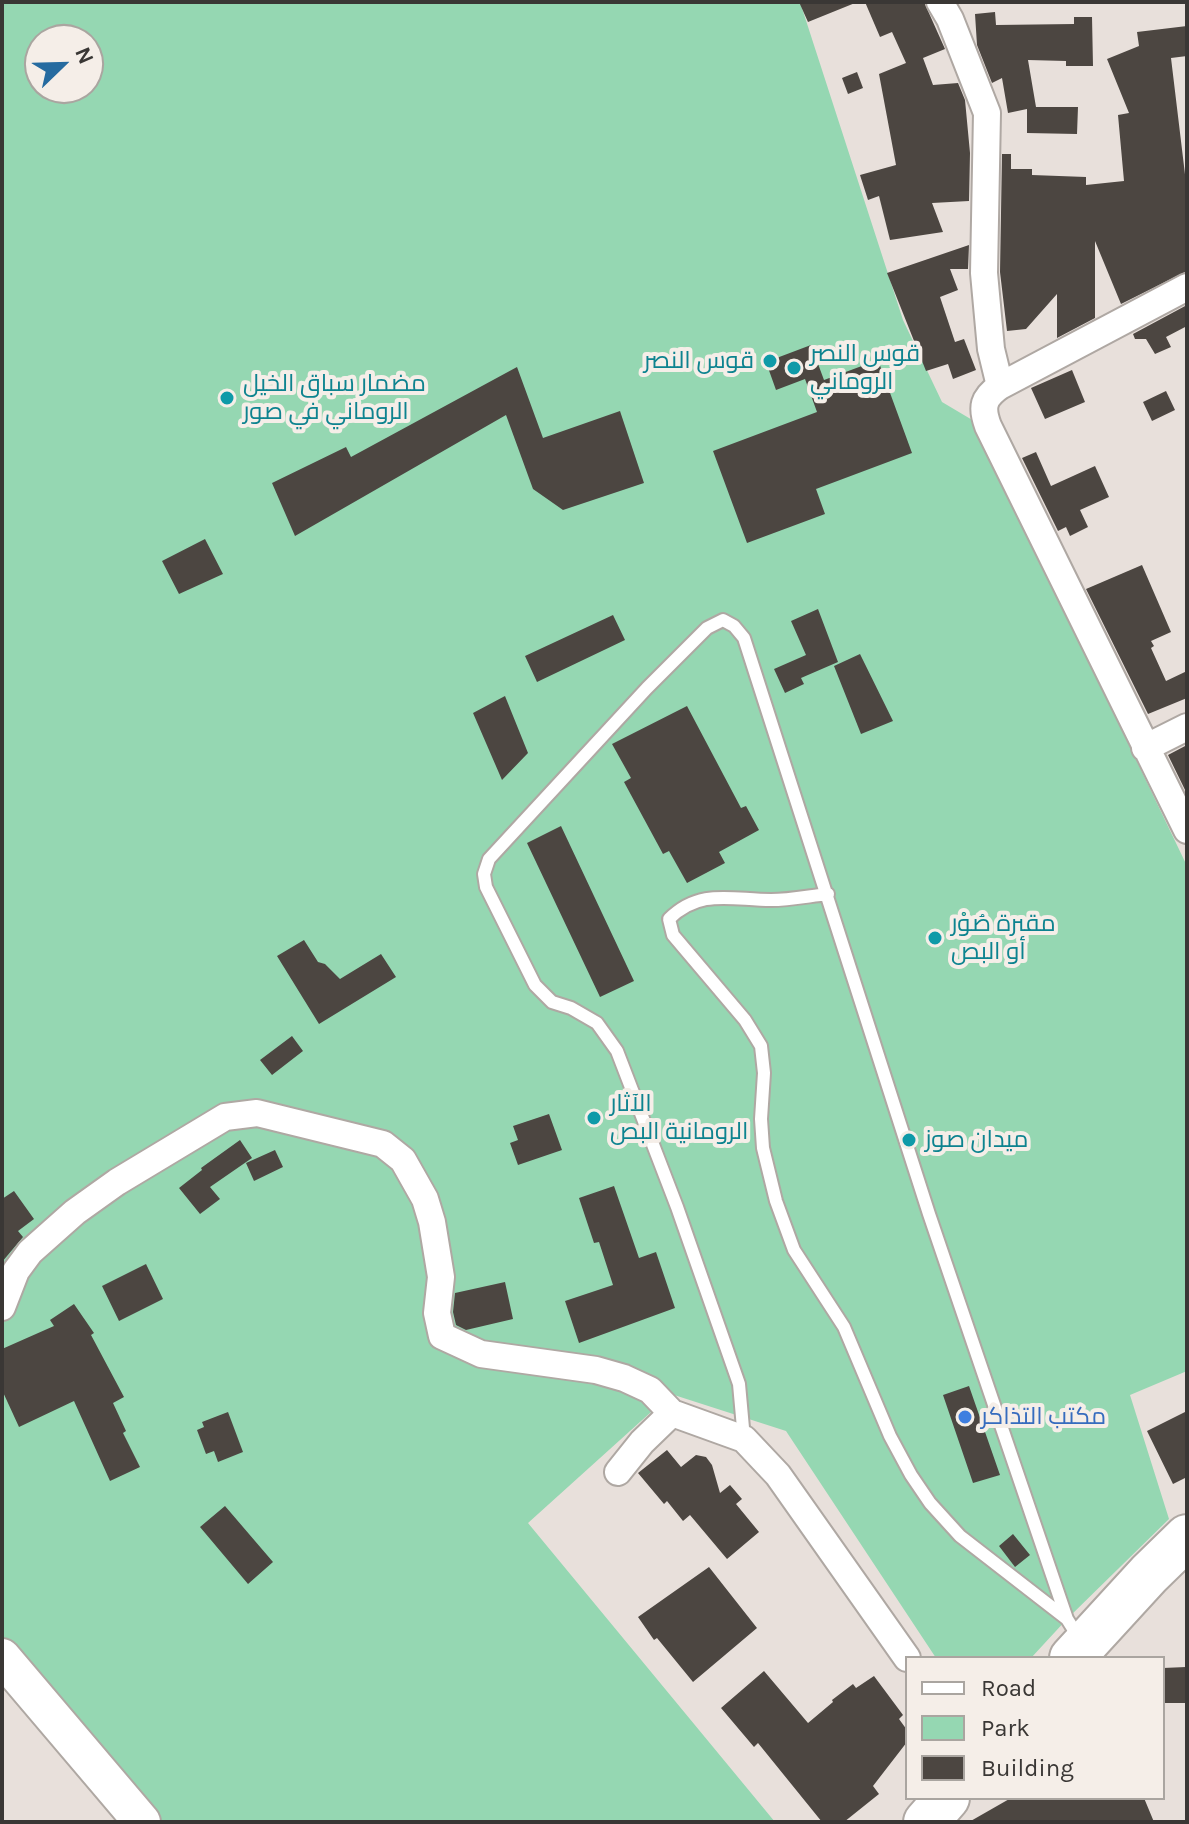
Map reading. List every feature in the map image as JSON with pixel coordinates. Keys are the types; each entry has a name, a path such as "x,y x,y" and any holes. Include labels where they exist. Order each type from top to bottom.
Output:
{"highway":[{"path":"1149,1574 1187,1520"},
{"path":"1074,1641 1187,1537"},
{"path":"926,1822 945,1800"}],"main road":[{"path":"2,1657 142,1822"}],"street":[{"path":"940,2 950,19 987,113 984,273 991,349 1000,386"},
{"path":"1187,287 1000,386 985,400 983,409 988,426 1187,830"},
{"path":"1145,748 1187,727"},
{"path":"2,1307 16,1271 30,1252 75,1212 117,1182 225,1117 257,1113 383,1144 403,1160 425,1199 441,1277 437,1313 442,1336 481,1354 596,1370 624,1378 650,1390 672,1413 744,1439 778,1475 906,1656"},
{"path":"618,1472 642,1442 672,1413"}],"lane":[{"path":"744,1439 739,1384 677,1207 617,1051 597,1023 571,1008 552,1002 535,985 492,901 484,874 489,859 647,688 707,628 723,620 734,626 744,638 929,1214 1074,1641"},
{"path":"828,894 773,900 704,898 682,906 669,919 673,935 745,1020 761,1046 764,1073 763,1148 776,1201 794,1250 844,1327 890,1436 911,1475 930,1503 960,1536 1074,1641"}],"green space":[{"name":"الآثار الرومانية البص","path":"2,2 800,2 903,320 942,402 974,421 1187,866 1187,1371 1130,1395 1169,1519 1033,1656 935,1656 786,1431 671,1394 528,1523 775,1822 162,1822 17,1652 2,1640"}],"building":[{"path":"799,2 855,2 855,3 808,22"},
{"path":"865,2 924,2 945,49 923,58 933,85 958,83 965,100 970,153 969,201 932,203 943,232 890,240 879,196 868,200 860,175 896,165 879,74 906,63 892,32 880,37"},
{"path":"995,12 996,25 1074,24 1074,17 1092,17 1093,66 1066,66 1066,61 1028,60 1036,107 1078,107 1077,134 1027,133 1027,109 1008,113 1002,78 992,83 977,45 975,14"},
{"path":"1187,26 1187,56 1171,58 1187,191 1187,271 1121,304 1095,241 1095,318 1057,338 1057,294 1026,329 1007,331 1000,272 1002,154 1011,154 1011,169 1032,169 1032,175 1086,177 1086,185 1124,181 1118,115 1129,113 1107,59 1139,46 1137,32"},
{"path":"857,72 863,88 848,94 842,78"},
{"path":"969,245 968,269 950,269 958,290 940,297 955,342 964,339 976,370 953,379 948,364 926,371 887,273"},
{"path":"1187,305 1187,326 1166,337 1171,347 1155,354 1146,339 1135,339 1133,334"},
{"path":"811,345 824,380 878,360 912,453 816,489 825,514 747,543 713,451 817,412 805,379 776,390 766,362"},
{"path":"517,367 543,438 620,411 644,483 563,510 533,489 506,415 295,536 272,483 346,447 351,457"},
{"path":"1072,370 1085,402 1045,419 1031,388"},
{"path":"1166,391 1175,410 1152,421 1143,402"},
{"path":"1036,452 1051,486 1095,466 1109,497 1080,510 1088,527 1070,536 1066,527 1058,531 1022,458"},
{"path":"205,539 223,574 179,594 162,561"},
{"path":"1142,565 1171,632 1151,641 1154,646 1151,648 1166,681 1187,671 1187,698 1148,714 1086,589"},
{"path":"818,609 838,662 801,678 804,684 785,693 774,669 806,655 791,621"},
{"path":"613,615 625,640 537,682 525,656"},
{"path":"860,654 893,721 861,734 834,666"},
{"path":"505,696 528,753 502,780 473,713"},
{"path":"687,706 741,808 746,806 759,830 719,852 725,863 687,883 669,851 663,854 624,782 631,778 612,744"},
{"path":"1187,745 1187,794 1168,755"},
{"path":"561,826 634,981 600,997 527,843"},
{"path":"304,940 318,962 325,964 340,979 381,954 396,977 319,1024 277,956"},
{"path":"292,1036 303,1051 272,1075 260,1060"},
{"path":"549,1114 562,1150 518,1165 510,1143 518,1140 513,1126"},
{"path":"240,1140 252,1158 210,1187 220,1199 200,1214 179,1188"},
{"path":"275,1150 283,1167 254,1181 246,1163"},
{"path":"614,1186 639,1258 656,1252 675,1308 579,1343 565,1301 613,1285 599,1242 594,1243 579,1198"},
{"path":"14,1191 34,1219 18,1231 23,1237 2,1262 2,1199"},
{"path":"146,1264 163,1299 119,1321 102,1286"},
{"path":"505,1282 513,1319 466,1330 456,1325 453,1312 455,1293"},
{"path":"74,1304 94,1333 91,1335 124,1397 113,1403 126,1431 123,1433 140,1467 110,1481 74,1401 19,1427 2,1390 2,1349 54,1326 50,1320"},
{"name":"مكتب التذاكر","path":"969,1386 1000,1475 973,1483 943,1395"},
{"path":"1187,1411 1187,1477 1173,1484 1147,1431"},
{"path":"228,1412 243,1452 218,1462 214,1451 206,1454 197,1430 204,1427 202,1422"},
{"path":"667,1450 681,1467 696,1455 706,1457 712,1465 720,1493 730,1485 742,1499 736,1504 759,1532 727,1559 690,1515 683,1521 638,1473"},
{"path":"225,1506 273,1562 248,1584 200,1527"},
{"path":"1013,1534 1030,1555 1015,1567 999,1546"},
{"path":"709,1567 757,1628 693,1682 657,1638 654,1640 638,1617"},
{"path":"1186,1667 1187,1703 1165,1703 1165,1668"},
{"path":"764,1671 808,1723 853,1684 856,1688 874,1676 903,1715 899,1719 905,1727 905,1745 873,1786 879,1794 844,1822 822,1822 758,1743 754,1747 721,1708"},
{"path":"1008,1800 1145,1800 1154,1822 969,1822"}],"place":[{"name":"قوس النصر","path":"770,361"},
{"name":"قوس النصر الروماني","path":"794,368"},
{"name":"مضمار سباق الخيل الروماني في صور","path":"227,398"},
{"name":"مقبرة صُوْر أو البص","path":"935,938"},
{"name":"الآثار الرومانية البص","path":"594,1118"},
{"name":"ميدان صوز","path":"909,1140"},
{"name":"مكتب التذاكر","path":"965,1417"}]}
